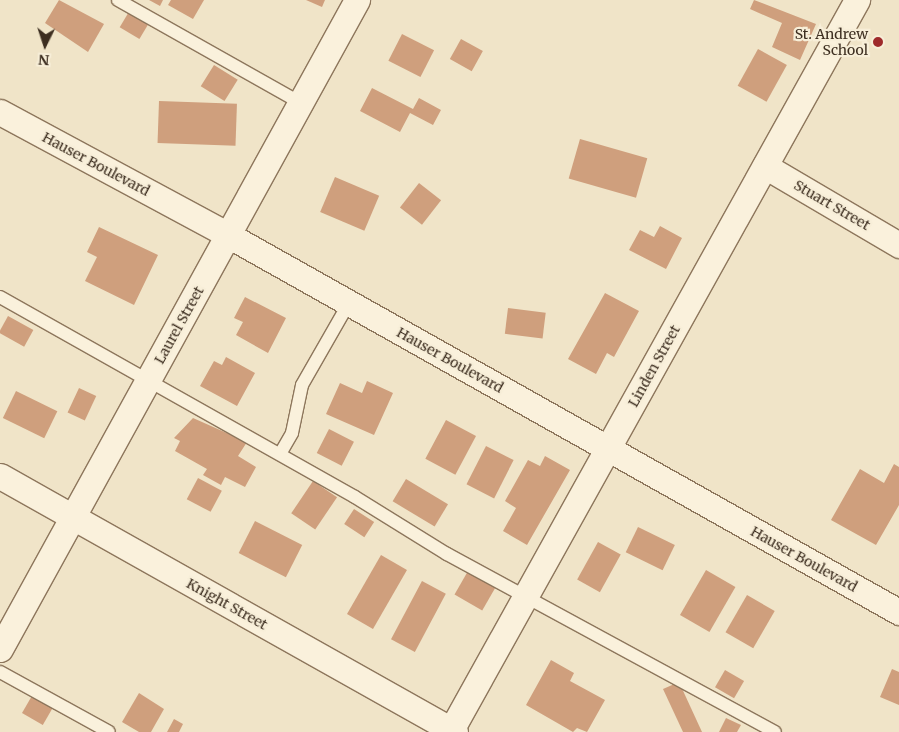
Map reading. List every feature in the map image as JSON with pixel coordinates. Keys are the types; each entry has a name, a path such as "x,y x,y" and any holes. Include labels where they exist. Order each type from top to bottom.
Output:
{"street":[{"name":"Laurel Street","path":"0,649 358,0"},
{"name":"Linden Street","path":"452,731 858,0"},
{"name":"Hauser Boulevard","path":"0,112 228,235 899,612"},
{"name":"Stuart Street","path":"765,166 899,245"},
{"name":"Knight Street","path":"0,476 452,731"}],"lane":[{"path":"118,0 301,103"},
{"path":"0,296 526,596 775,732"},
{"path":"280,454 292,433 302,385 349,303"},
{"path":"0,672 110,732"}],"building":[{"path":"59,0 104,24 88,52 45,23"},
{"path":"149,0 163,0 160,6"},
{"path":"171,0 204,0 193,19 168,5"},
{"path":"306,0 325,0 322,7"},
{"path":"754,0 816,24 800,60 772,47 782,23 750,9"},
{"path":"130,10 150,22 139,39 120,27"},
{"path":"402,34 434,50 420,77 388,61"},
{"path":"461,39 483,51 472,71 450,59"},
{"path":"758,49 787,65 767,102 738,86"},
{"path":"214,65 238,80 224,101 201,86"},
{"path":"372,88 413,109 419,98 441,110 433,125 410,113 400,132 360,111"},
{"path":"159,101 237,104 235,146 158,143"},
{"path":"580,139 647,158 636,198 569,178"},
{"path":"335,177 379,196 364,231 320,212"},
{"path":"419,183 441,200 422,225 400,207"},
{"path":"660,226 682,238 666,269 629,250 640,230 654,237"},
{"path":"99,227 158,255 134,305 85,281 97,257 87,252"},
{"path":"605,293 639,311 614,357 607,353 596,374 568,359"},
{"path":"245,297 286,318 268,353 236,335 243,322 234,318"},
{"path":"508,308 546,313 543,338 505,334"},
{"path":"8,316 33,330 24,347 0,333"},
{"path":"226,357 255,373 237,406 200,386 214,361 222,365"},
{"path":"367,381 393,393 374,435 326,414 340,383 362,393"},
{"path":"79,388 96,396 85,421 68,412"},
{"path":"16,391 57,411 44,438 3,418"},
{"path":"193,418 247,442 238,456 256,467 245,487 225,477 221,485 203,475 207,469 175,451 180,441 174,438"},
{"path":"446,420 476,436 455,475 425,459"},
{"path":"329,429 354,442 342,466 317,453"},
{"path":"486,446 514,460 494,498 466,484"},
{"path":"545,456 570,470 527,545 503,531 516,508 505,501 528,460 540,466"},
{"path":"894,464 899,467 899,505 876,545 831,520 860,469 884,483"},
{"path":"198,478 222,491 211,512 187,499"},
{"path":"406,479 448,504 435,527 393,501"},
{"path":"313,481 337,497 315,530 291,513"},
{"path":"354,509 374,522 364,537 344,524"},
{"path":"255,521 302,545 286,577 239,553"},
{"path":"638,527 675,545 663,570 626,552"},
{"path":"598,542 621,555 600,592 577,580"},
{"path":"381,555 407,570 373,629 347,614"},
{"path":"706,570 735,587 709,632 680,615"},
{"path":"468,571 496,587 482,610 454,594"},
{"path":"422,581 446,594 415,652 391,639"},
{"path":"747,595 775,611 753,648 726,632"},
{"path":"551,660 574,673 570,681 605,700 587,732 577,728 573,732 526,705"},
{"path":"892,669 899,672 899,705 880,697"},
{"path":"725,670 744,681 734,698 715,687"},
{"path":"679,682 702,732 683,732 663,689"},
{"path":"139,693 164,709 151,732 139,732 122,722"},
{"path":"33,694 54,706 43,725 22,713"},
{"path":"726,718 741,725 737,732 719,732"},
{"path":"174,719 183,724 179,732 167,732"}],"place":[{"name":"St. Andrew School","path":"878,42"}]}
